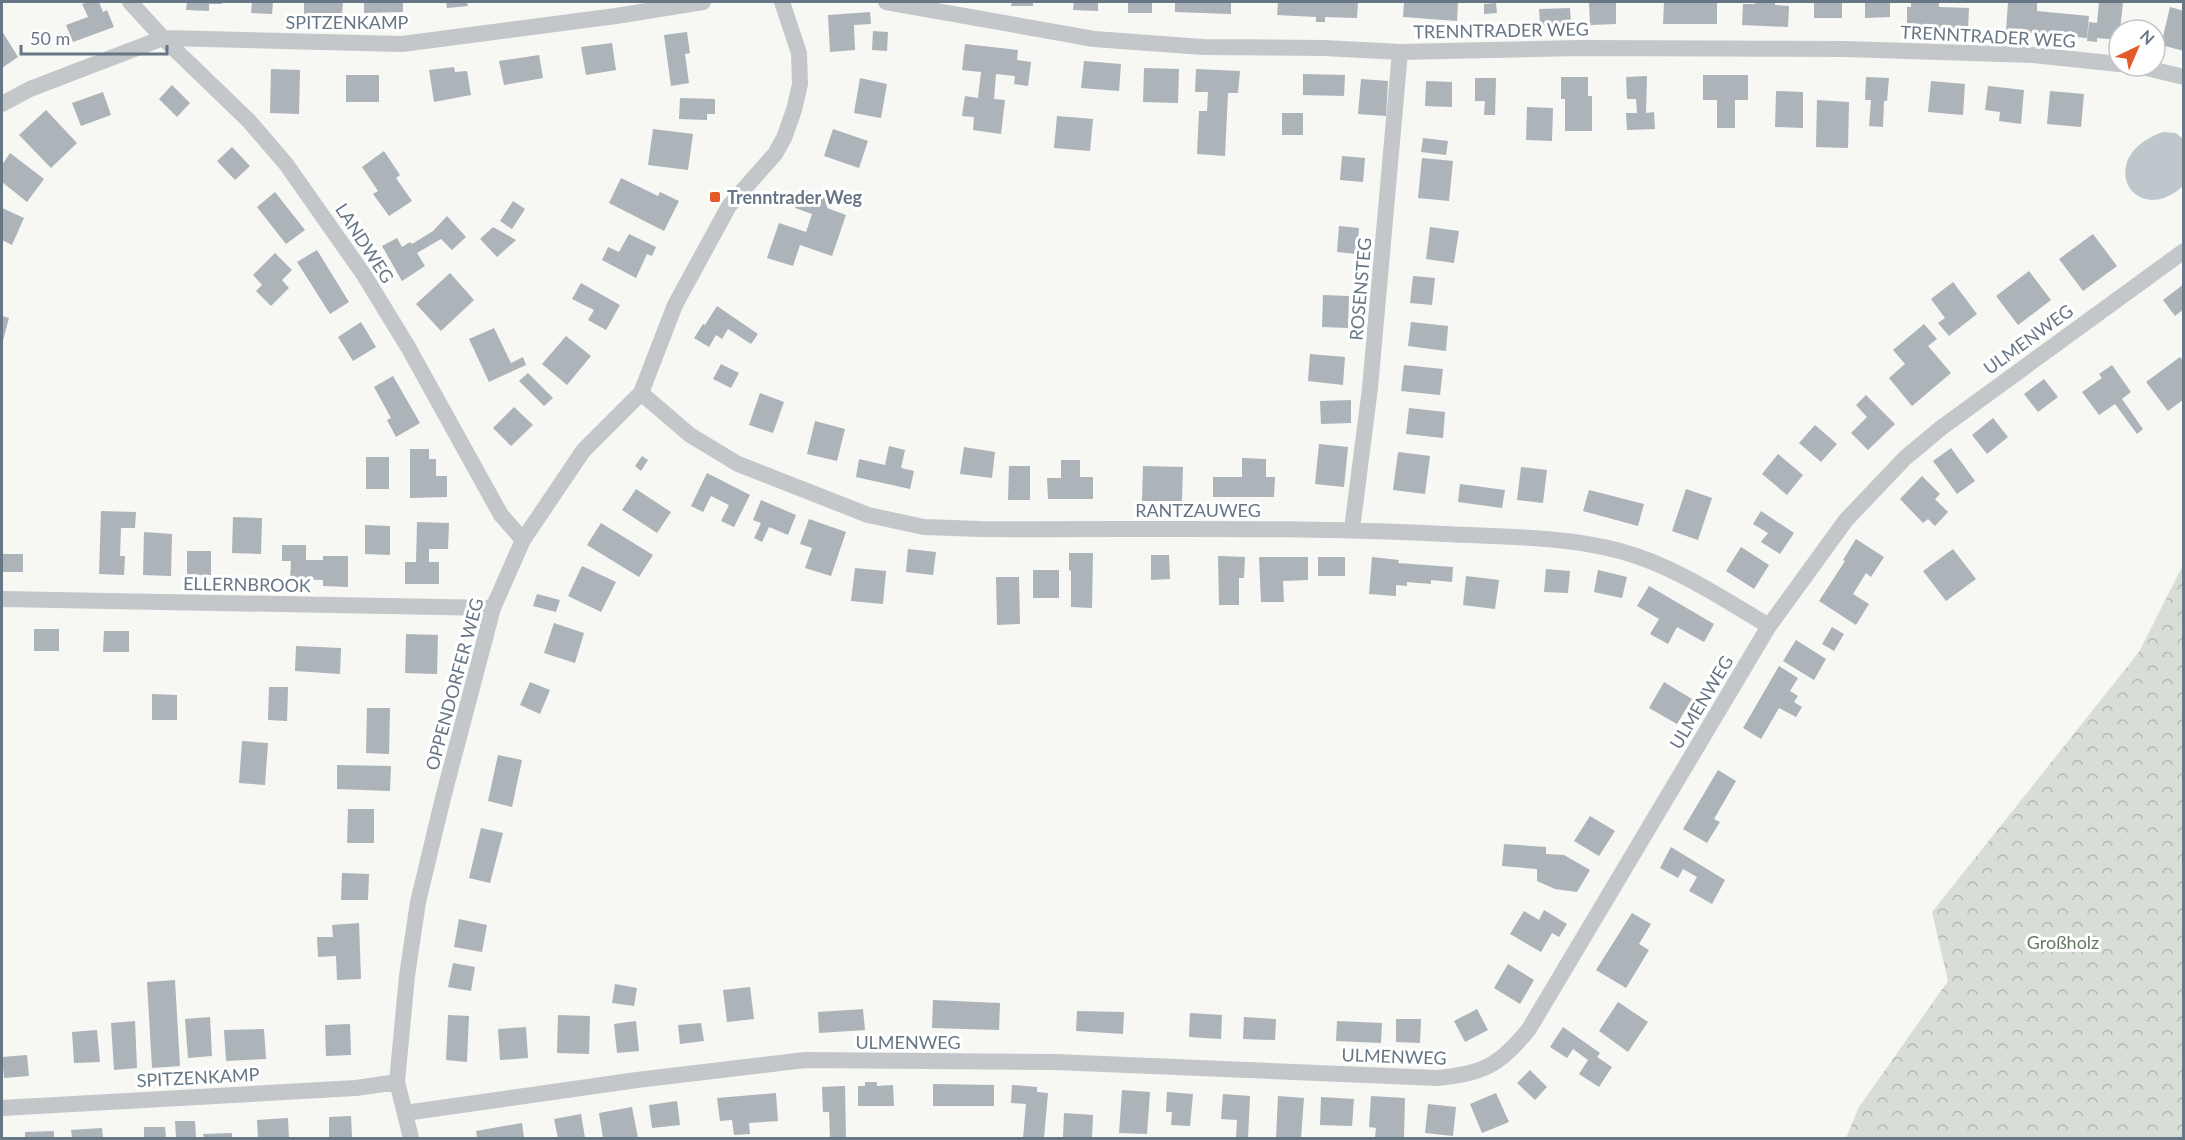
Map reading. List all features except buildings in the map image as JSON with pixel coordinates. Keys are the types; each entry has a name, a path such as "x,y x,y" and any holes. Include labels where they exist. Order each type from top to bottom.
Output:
{"street":[{"name":"LANDWEG","path":"130,2 163,38 249,121 286,164 364,275 408,347 501,516 523,540"},
{"name":"SPITZENKAMP","path":"2,104 30,89 163,38 402,44 616,16 703,2"},
{"name":"OPPENDORFER WEG","path":"411,1138 397,1082 407,976 418,902 493,608 523,540 583,451 641,393 675,305 729,206 775,154 787,130 800,84 799,53 782,2"},
{"name":"TRENNTRADER WEG","path":"886,2 1094,39 1203,46 1400,52 1580,48 1845,48 2033,55 2107,63"},
{"name":"ROSENSTEG","path":"1352,529 1371,377 1400,52"},
{"path":"2167,73 2184,77"},
{"name":"ULMENWEG","path":"405,1113 637,1080 805,1060 1055,1062 1437,1078 1466,1076 1488,1066 1510,1051 1529,1029 1770,626 1846,520 1905,458 1962,411 2178,255"},
{"name":"RANTZAUWEG","path":"641,393 690,435 738,464 868,516 924,527 1352,529 1524,538 1597,545 1649,561 1685,578 1770,626"},
{"name":"ELLERNBROOK","path":"2,599 493,608"},
{"name":"SPITZENKAMP","path":"2,1108 356,1088 397,1082"}],"green space":[{"name":"Großholz","path":"2183,568 2183,1138 1846,1138 1859,1107 1948,981 1932,912 2139,652"}],"shaded area":[{"path":"2163,132 2176,133 2183,139 2183,185 2164,198 2155,200 2140,197 2129,186 2126,179 2127,162 2133,151 2142,143"}],"place":[{"name":"Trenntrader Weg","path":"715,197"}]}
